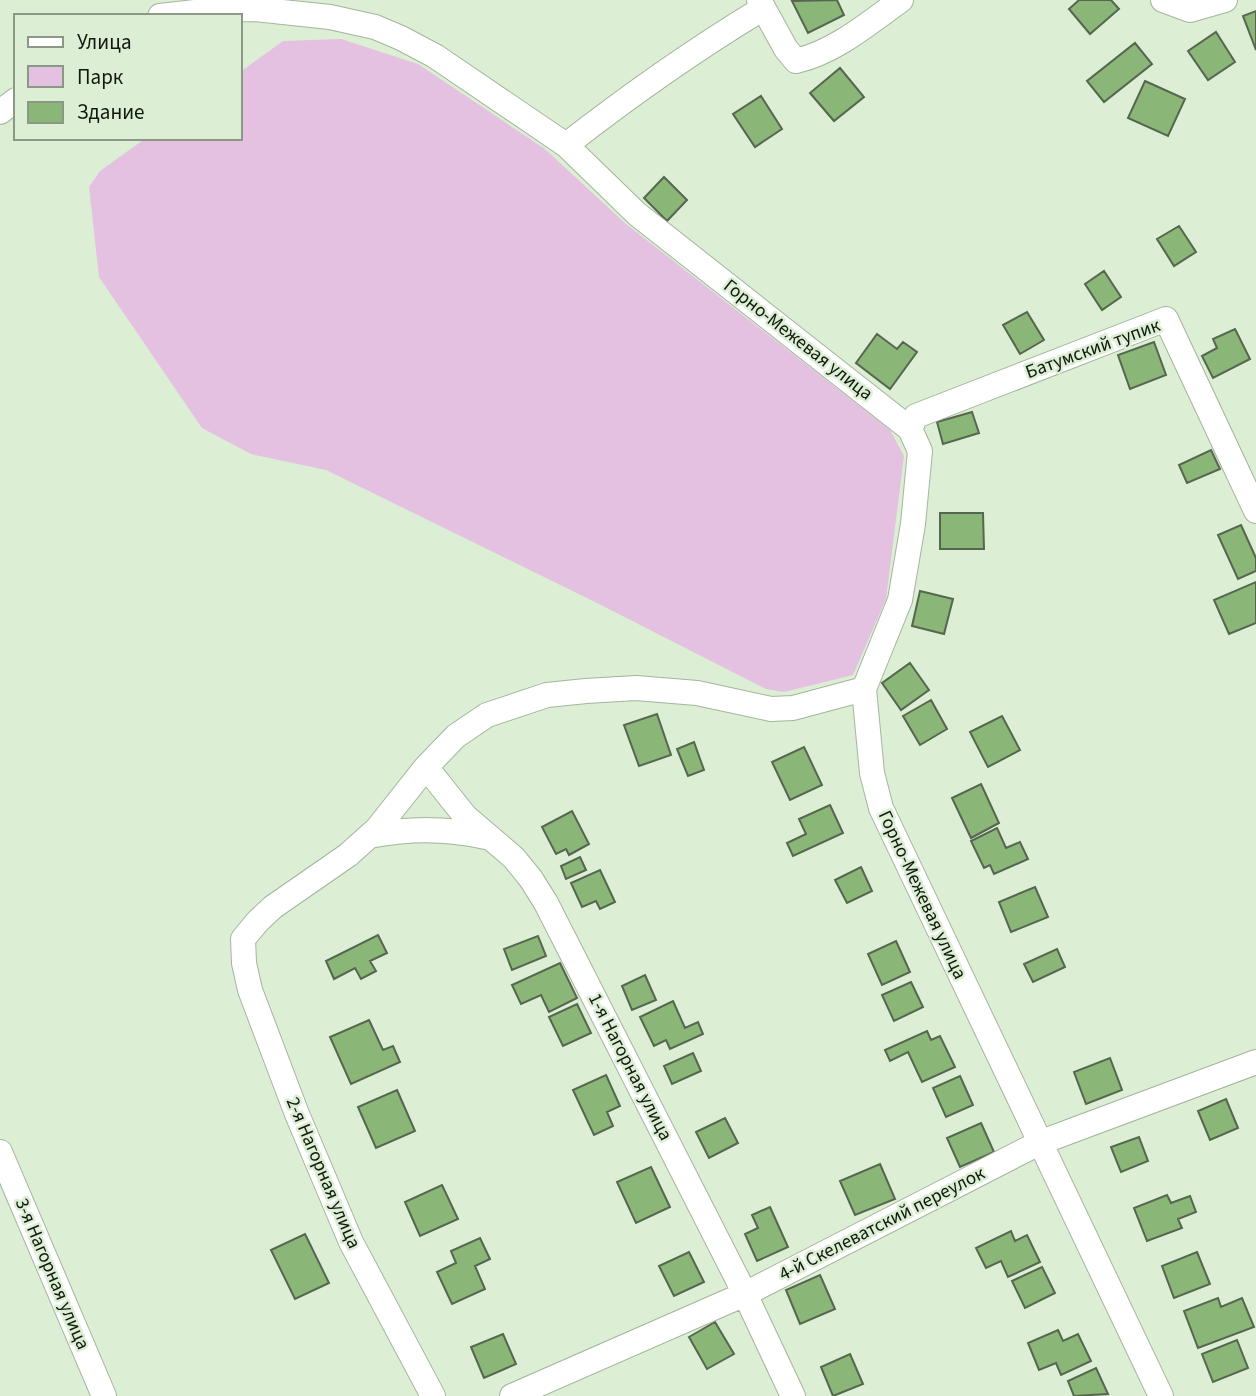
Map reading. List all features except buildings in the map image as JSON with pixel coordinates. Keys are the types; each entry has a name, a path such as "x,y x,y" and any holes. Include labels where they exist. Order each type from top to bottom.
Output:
{"street":[{"path":"566,145 608,112 761,4 796,61 824,51 901,0"},
{"path":"1163,0 1190,10 1225,0"},
{"name":"Горно-Межевая улица","path":"177,14 254,9 330,17 375,27 435,56 566,145 637,214 910,429 920,451 914,524 900,600 864,689 872,773 881,808 1161,1396"},
{"name":"Батумский тупик","path":"910,429 916,416 1166,319 1256,511"},
{"path":"369,836 426,767 456,736 487,715 547,695 636,688 697,693 771,709 793,708 864,689"},
{"name":"1-я Нагорная улица","path":"426,767 465,816 514,858 546,903 745,1294 793,1396"},
{"path":"369,836 392,831 450,830 487,837"},
{"name":"2-я Нагорная улица","path":"369,836 348,855 273,907 243,939 244,963 250,990 351,1242 433,1396"},
{"name":"4-й Скелеватский переулок","path":"512,1396 745,1294 1039,1143 1256,1062"},
{"name":"3-я Нагорная улица","path":"0,1152 104,1396"}],"green space":[{"path":"341,39 418,64 545,149 626,224 890,430 904,456 886,599 853,675 784,692 766,689 326,470 251,454 202,428 99,277 89,187 100,171 143,140 242,140 242,71 283,41"}]}
